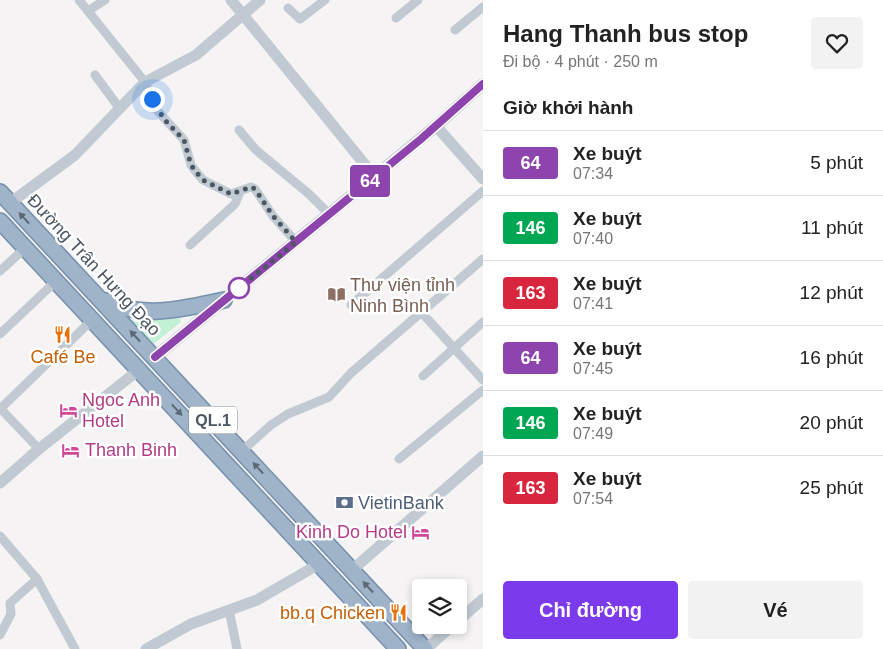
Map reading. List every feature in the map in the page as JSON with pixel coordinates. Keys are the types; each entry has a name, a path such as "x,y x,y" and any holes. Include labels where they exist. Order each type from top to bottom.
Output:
{"highway":[{"name":"Đường Trân Hưng Đạo","path":"5,198 426,649"},
{"name":"QL.1","path":"2,227 25,248 140,370 398,649"},
{"path":"98,296 120,308 143,312 224,300"},
{"path":"140,370 155,357"}],"main road":[{"path":"155,357 375,177 483,84"}],"street":[{"path":"79,0 145,82 155,108 184,140 191,165 203,180 231,194 251,187 255,189 273,216 296,242"},
{"path":"88,11 105,0"},
{"path":"232,0 375,177"},
{"path":"5,198 75,155 145,82 196,55 260,0"},
{"path":"288,8 300,19 325,0"},
{"path":"396,18 418,0"},
{"path":"455,30 483,8"},
{"path":"95,75 120,109"},
{"path":"436,126 483,179"},
{"path":"239,130 256,150 302,188 329,214"},
{"path":"350,304 483,190"},
{"path":"190,245 235,204 240,192"},
{"path":"0,271 25,248"},
{"path":"242,451 271,425 288,414 329,397 351,373 483,259"},
{"path":"0,334 56,282"},
{"path":"422,313 483,380"},
{"path":"39,449 0,408 92,320"},
{"path":"423,376 483,322"},
{"path":"0,483 39,449 140,370"},
{"path":"399,459 483,390"},
{"path":"352,570 483,456"},
{"path":"0,536 4,548 36,579 75,649"},
{"path":"146,649 192,624 257,600 319,564"},
{"path":"0,635 11,614 10,603 36,579"},
{"path":"467,613 483,599"},
{"path":"229,610 237,649"},
{"path":"426,649 443,634"}],"green space":[{"path":"180,318 181,322 152,345 128,319 148,320"}],"bus line":[{"name":"64","path":"155,357 421,139 483,84"}],"place":[{"name":"Thư viện tỉnh Ninh Bình","path":"336,295"},
{"name":"Café Be","path":"63,334"},
{"name":"Ngoc Anh Hotel","path":"68,410"},
{"name":"Thanh Binh","path":"71,450"},
{"name":"VietinBank","path":"344,503"},
{"name":"Kinh Do Hotel","path":"421,532"},
{"name":"bb.q Chicken","path":"399,613"}],"route":[{"path":"152,99 155,108 184,140 188,148 191,165 203,180 231,194 236,194 251,187 255,189 261,195 273,216 296,242 239,288"}]}
